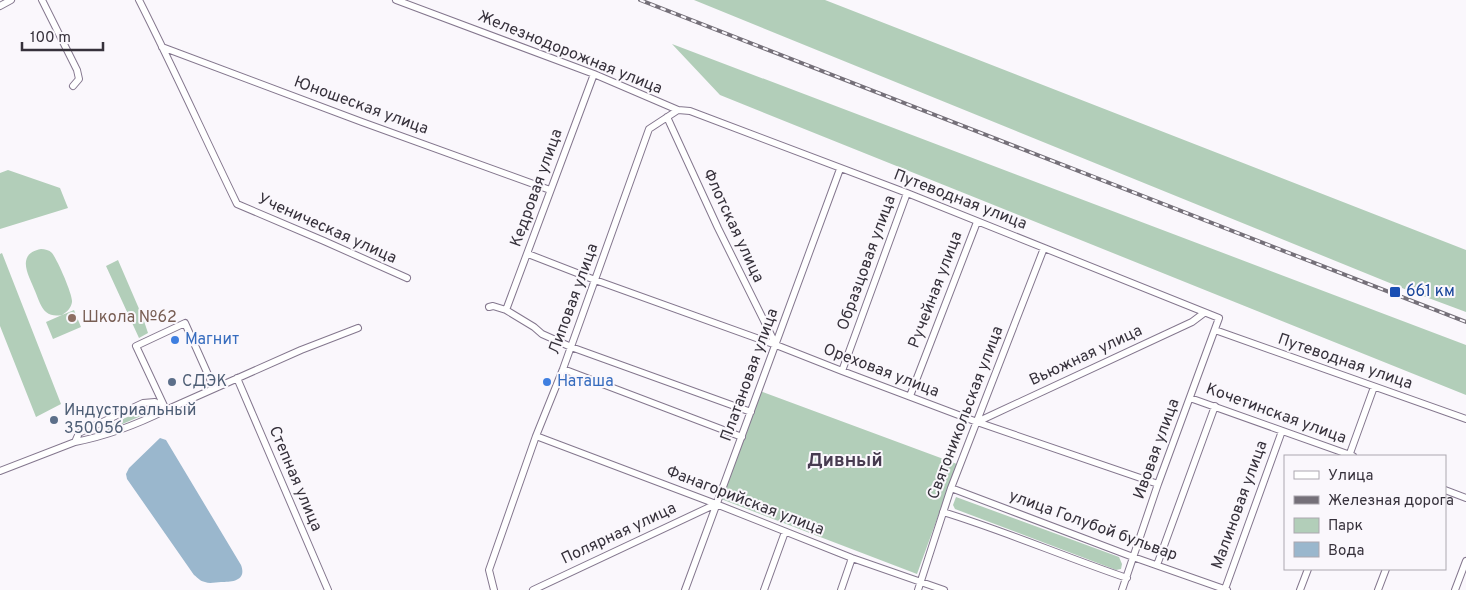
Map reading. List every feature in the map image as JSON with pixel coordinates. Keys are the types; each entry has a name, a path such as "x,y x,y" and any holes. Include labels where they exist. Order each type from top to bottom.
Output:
{"street":[{"path":"0,6 11,0"},
{"path":"42,0 77,70 79,79 73,86"},
{"path":"139,0 162,47"},
{"name":"Железнодорожная улица","path":"396,0 594,74 678,110 690,111"},
{"name":"Юношеская улица","path":"162,47 550,190"},
{"name":"Ученическая улица","path":"162,47 237,204 407,278"},
{"name":"Кедровая улица","path":"506,310 594,74"},
{"path":"667,117 678,110"},
{"name":"Путеводная улица","path":"690,111 907,193 1219,318"},
{"name":"Липовая улица","path":"494,590 489,570 536,436 563,369 649,129 667,117"},
{"name":"Флотская улица","path":"667,117 718,228 776,345"},
{"name":"Платановая улица","path":"685,590 840,169"},
{"name":"Образцовая улица","path":"842,372 907,193"},
{"name":"Ручейная улица","path":"910,396 977,222"},
{"name":"Святоникольская улица","path":"918,590 951,488 1044,248"},
{"name":"Ореховая улица","path":"528,254 776,345 842,372 977,422 1158,484"},
{"path":"490,307 493,306 506,310 542,334 571,347 750,412"},
{"name":"Вьюжная улица","path":"977,422 1192,322 1204,313"},
{"name":"Ивовая улица","path":"1122,590 1158,484 1219,318"},
{"path":"166,410 136,346 185,323 214,388"},
{"path":"1,469 75,442 130,425 301,350 358,328"},
{"name":"Путеводная улица","path":"1215,330 1466,419"},
{"path":"563,369 742,436"},
{"name":"Степная улица","path":"237,378 328,590"},
{"path":"1350,455 1374,387"},
{"name":"Кочетинская улица","path":"1190,398 1347,455"},
{"path":"75,442 79,433 144,403 155,402 166,410"},
{"path":"1157,565 1215,406"},
{"name":"Малиновая улица","path":"1226,590 1282,431"},
{"name":"Фанагорийская улица","path":"536,436 852,558 944,590"},
{"name":"улица Голубой бульвар","path":"951,488 1226,590"},
{"path":"1446,490 1466,498"},
{"name":"Полярная улица","path":"533,590 716,504"},
{"path":"943,512 1127,578"},
{"path":"764,590 785,532"},
{"path":"841,590 852,558"},
{"path":"1455,590 1466,561"},
{"path":"1300,590 1308,570"},
{"path":"1378,590 1386,570"},
{"path":"921,581 925,590"}],"green space":[{"path":"694,0 825,0 1466,250 1466,312 1407,290"},
{"path":"672,44 1466,345 1466,395 720,95"},
{"path":"8,170 60,188 68,208 0,229 0,173"},
{"path":"41,249 52,253 61,269 72,298 68,310 62,315 52,315 44,310 27,272 26,261 28,256"},
{"path":"2,253 61,404 36,417 0,326 0,254"},
{"path":"118,260 148,333 139,338 106,266"},
{"path":"74,310 81,327 53,339 46,322"},
{"path":"760,391 957,464 917,574 721,499"},
{"path":"153,406 155,410 96,434 95,431"},
{"path":"956,497 1119,557 1122,564 1121,569 1116,570 955,509 953,505"}],"water":[{"path":"160,438 166,440 241,565 242,574 237,580 209,583 202,581 194,575 127,479 126,474 129,468"}],"railway":[{"path":"640,0 1466,322"}],"place":[{"name":"661 км","path":"1395,292"},
{"name":"Школа №62","path":"72,318"},
{"name":"Магнит","path":"175,340"},
{"name":"СДЭК","path":"172,382"},
{"name":"Наташа","path":"547,382"},
{"name":"Индустриальный 350056","path":"54,420"}],"district":[{"name":"Дивный","path":"845,461"}]}
